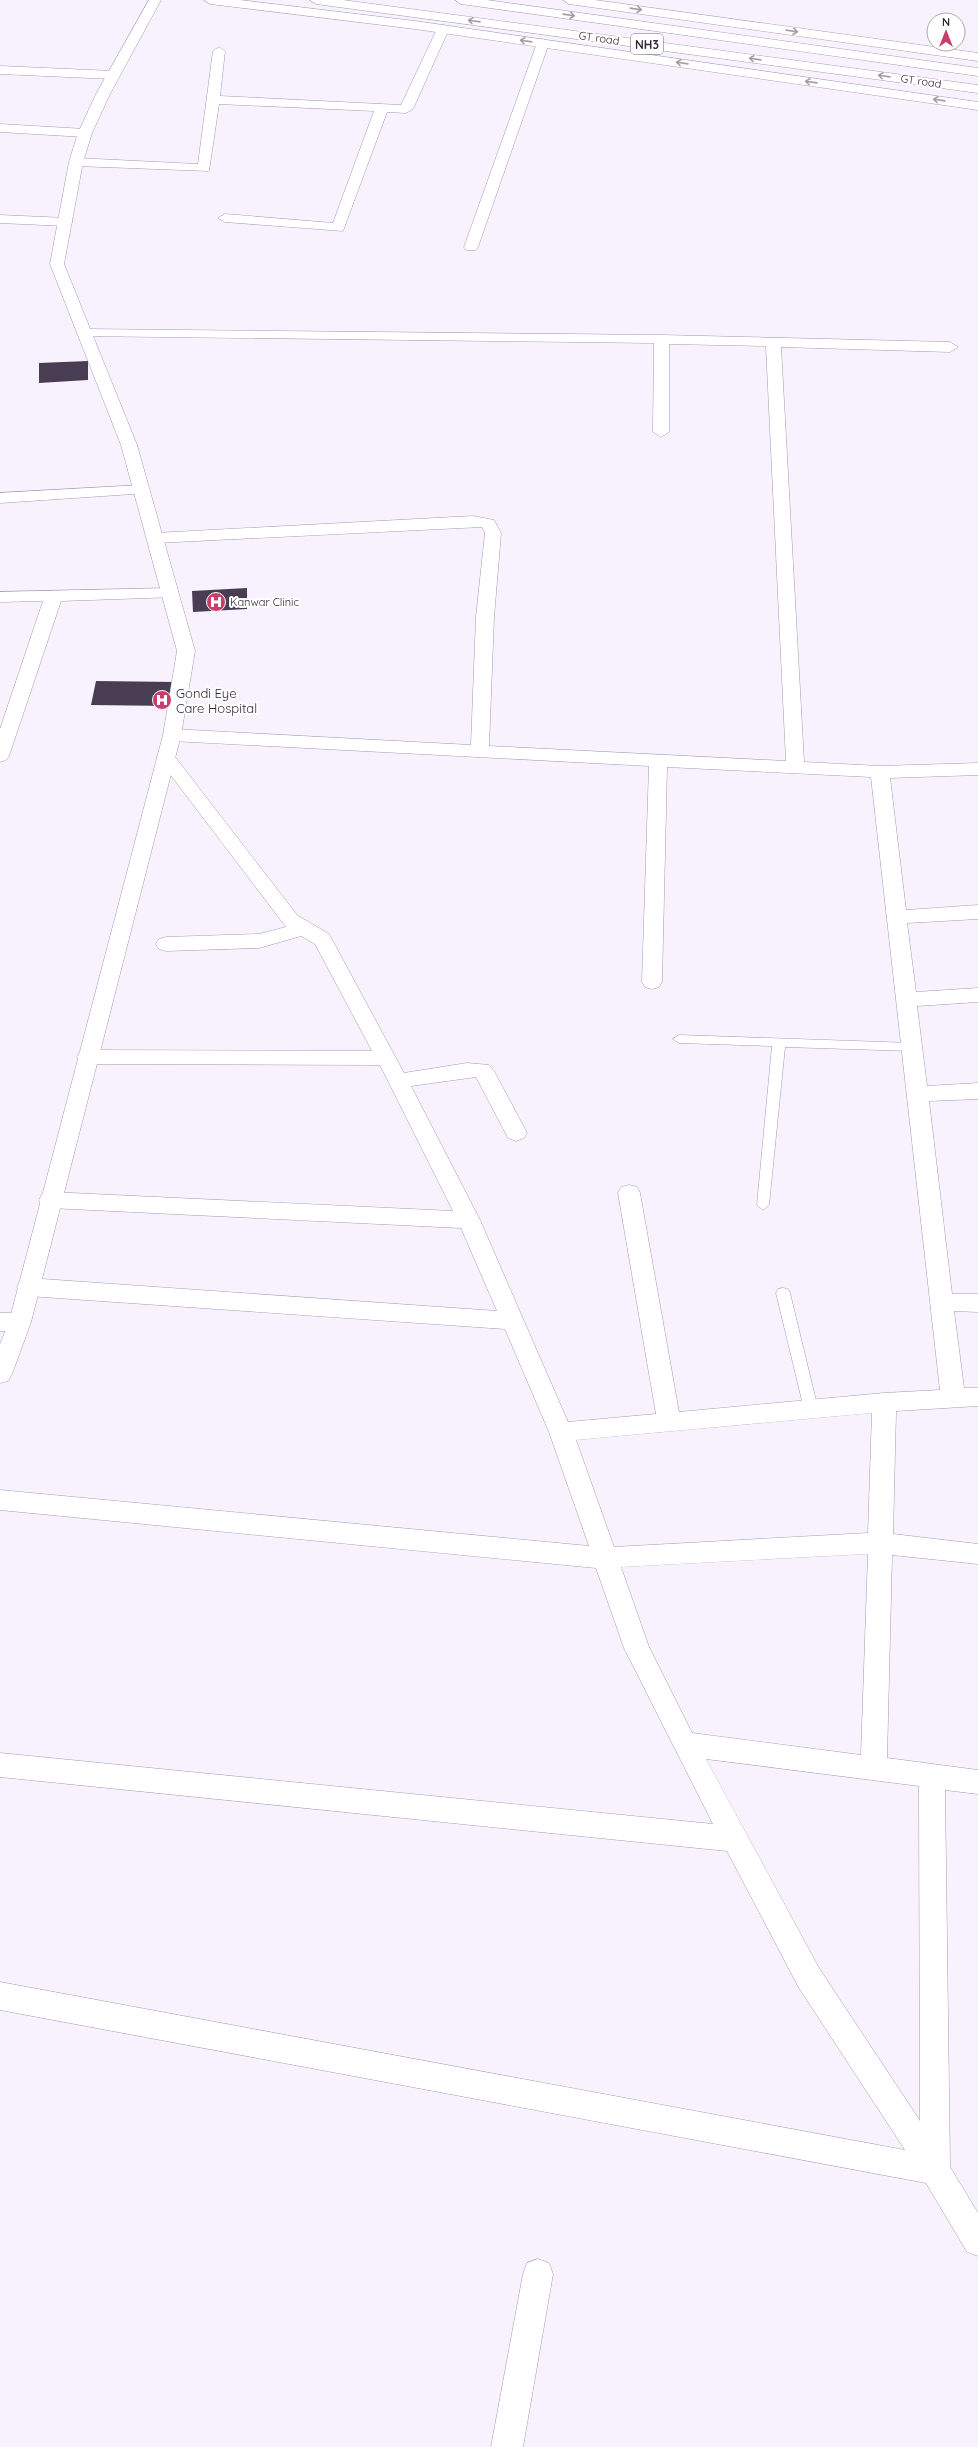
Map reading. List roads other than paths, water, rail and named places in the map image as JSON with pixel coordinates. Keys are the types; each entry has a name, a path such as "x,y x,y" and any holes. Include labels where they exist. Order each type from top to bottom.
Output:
{"main road":[{"path":"0,1374 10,1322 28,1287 172,735 186,651 129,445 57,264 76,162 85,133 113,76 155,0"},
{"path":"210,0 443,29 978,106"},
{"name":"GT road","path":"316,0 978,89"},
{"name":"GT road","path":"461,0 978,72"},
{"path":"569,0 978,57"},
{"path":"213,100 406,109 443,29"},
{"path":"471,247 544,44"},
{"path":"76,162 204,168 219,51"},
{"path":"0,70 113,76"},
{"path":"225,218 338,228 382,108"},
{"path":"0,128 85,133"},
{"path":"0,219 66,222"},
{"path":"85,333 662,339 950,347"},
{"path":"660,432 662,339"},
{"path":"773,342 796,767"},
{"path":"0,498 142,490"},
{"path":"155,538 341,526 473,521 488,523 493,533 485,617 480,751"},
{"path":"0,597 170,593"},
{"path":"0,756 54,595"},
{"path":"172,735 880,772 978,769"},
{"path":"166,756 290,920 303,929 322,938 365,1016 469,1220 561,1432 603,1558 637,1648 684,1744 809,1978 935,2170 978,2241"},
{"path":"652,982 658,760"},
{"path":"880,772 953,1397"},
{"path":"897,917 978,912"},
{"path":"166,944 259,941 303,929"},
{"path":"907,1000 978,996"},
{"path":"87,1057 386,1058"},
{"path":"398,1081 467,1070 482,1070 487,1076 516,1133"},
{"path":"918,1094 978,1091"},
{"path":"629,1193 669,1422"},
{"path":"50,1200 469,1220"},
{"path":"28,1287 513,1321"},
{"path":"942,1302 978,1303"},
{"path":"561,1432 884,1402 953,1397 978,1397"},
{"path":"874,1768 884,1402"},
{"path":"0,1500 603,1558 880,1543 978,1554"},
{"path":"684,1744 978,1782"},
{"path":"0,1765 735,1839"},
{"path":"932,1776 935,2170"},
{"path":"0,1996 935,2170"},
{"path":"507,2447 538,2274"}],"lane":[{"path":"679,1039 912,1047"},
{"path":"763,1205 779,1042"},
{"path":"783,1293 811,1409"}],"place":[{"name":"Kanwar Clinic","path":"216,602"},
{"name":"Gondi Eye Care Hospital","path":"162,700"}]}
